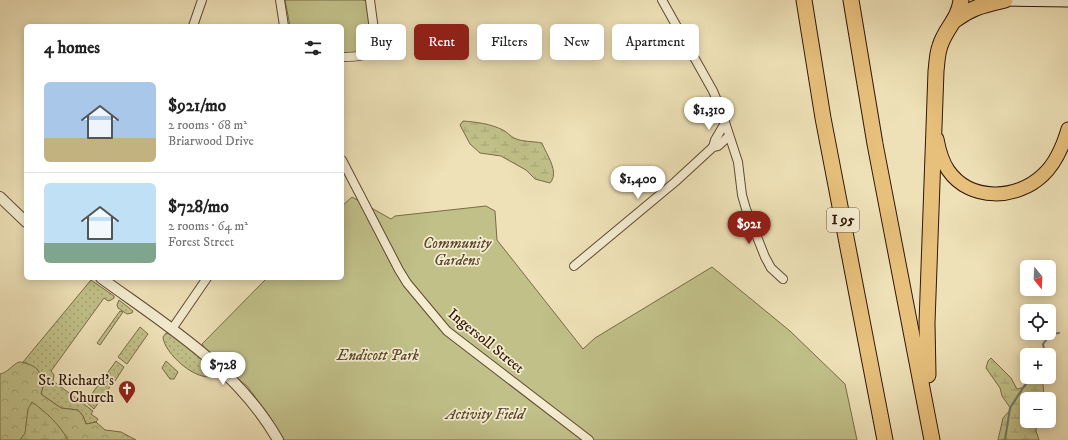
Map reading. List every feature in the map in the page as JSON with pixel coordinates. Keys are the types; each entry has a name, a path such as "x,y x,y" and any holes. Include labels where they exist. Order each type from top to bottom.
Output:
{"highway":[{"name":"I 95","path":"804,0 825,125 885,440"},
{"path":"851,0 875,144 932,438"},
{"path":"932,438 927,323 938,56 940,46 955,20 961,0"},
{"path":"955,20 966,12 1004,0"}],"main road":[{"path":"1001,0 1068,2"},
{"path":"935,129 940,153 944,163 956,179 967,188 976,192 998,195 1021,189 1043,175 1056,159 1068,130"}],"street":[{"path":"194,24 202,0"},
{"path":"280,0 284,24"},
{"path":"344,57 355,57 374,50 376,45 370,0"},
{"path":"662,0 714,91 738,162 742,195 746,209 765,257 771,268 783,279"},
{"path":"713,147 715,140 725,123"},
{"path":"574,266 676,182 713,147 718,146 729,136"},
{"name":"Ingersoll Street","path":"344,164 407,283 447,331 589,440"},
{"path":"0,197 24,220"},
{"path":"104,280 206,355 245,393 278,440"},
{"path":"172,329 206,280"}],"green space":[{"path":"285,0 368,1 370,24 356,24 356,53 344,55 344,24 290,24"},
{"path":"463,121 489,125 503,130 517,139 542,143 553,168 553,179 550,183 535,179 526,170 501,156 480,153 470,144 460,125"},
{"name":"Endicott Park","path":"352,197 391,219 395,216 486,206 495,211 497,240 583,349 595,338 712,267 790,331 845,384 857,440 284,440 268,414 247,386 209,355 202,344 265,280 344,280 344,204"},
{"path":"91,280 114,296 114,298 108,301 104,298 51,371 54,375 53,381 93,411 91,414 98,419 96,422 86,424 83,416 78,410 61,408 41,394 45,379 40,375 37,369 23,362"},
{"path":"119,300 133,311 132,313 127,314 118,308 117,305"},
{"path":"120,311 123,312 100,345 97,343"},
{"path":"140,327 148,334 127,364 118,357"},
{"path":"166,333 177,338 192,349 215,371 213,376 206,377 198,375 182,365 169,351 165,344 163,337"},
{"path":"991,358 1011,378 1017,389 1025,387 1026,384 1042,384 1044,392 1020,392 1020,428 1036,428 1039,440 998,440 1003,418 1011,409 1002,396 1000,388 986,368 988,361"},
{"path":"116,361 124,367 115,381 106,375"},
{"path":"166,361 178,372 174,379 170,379 162,368"},
{"path":"19,362 28,364 37,369 45,379 41,394 61,408 78,410 83,416 86,424 96,422 105,430 121,432 136,440 0,440 0,374"},
{"path":"104,377 112,384 94,409 86,402"},
{"path":"32,402 52,419 68,440 20,440 25,433 28,409"}],"waterway":[{"path":"1044,348 1043,344 1051,334 1059,333"},
{"path":"1005,440 1010,408 1025,384"}],"place":[{"name":"St. Richard's Church","path":"127,404"}],"park label":[{"name":"Community Gardens","path":"457,252"},
{"name":"Activity Field","path":"485,414"}]}
